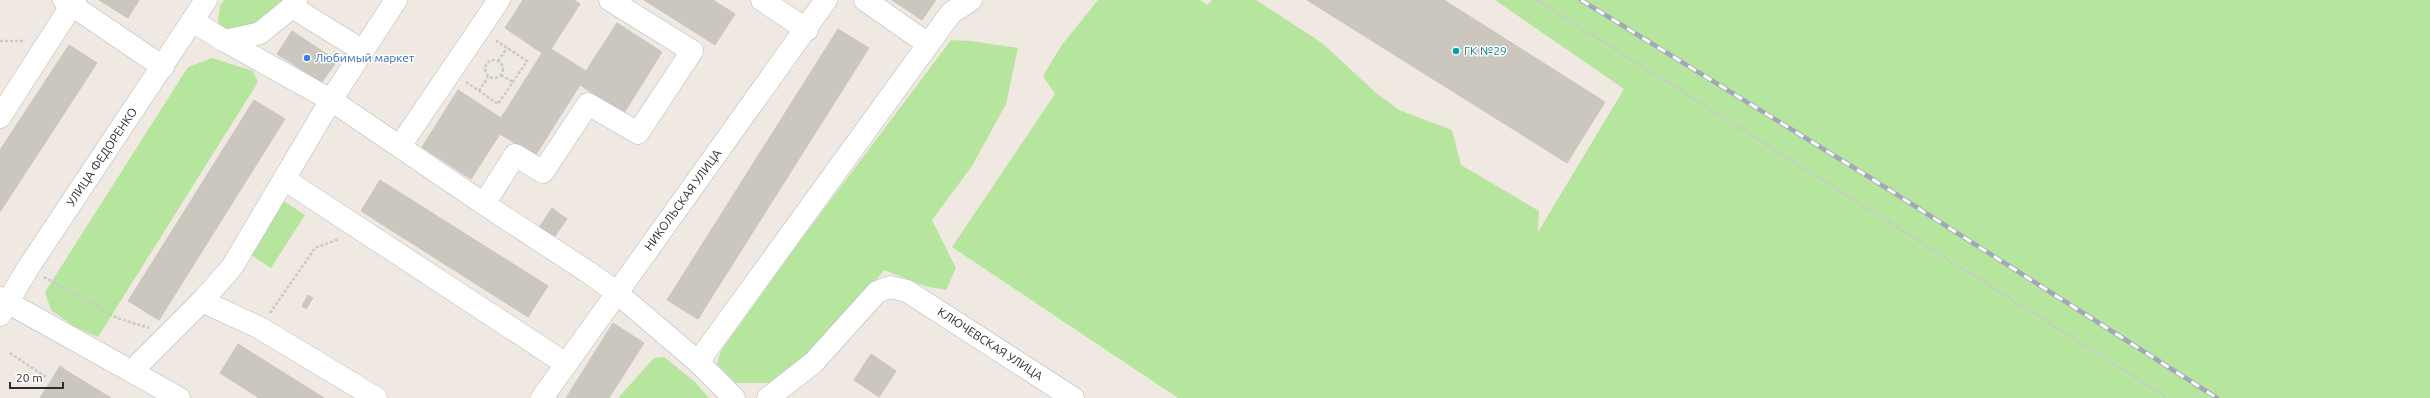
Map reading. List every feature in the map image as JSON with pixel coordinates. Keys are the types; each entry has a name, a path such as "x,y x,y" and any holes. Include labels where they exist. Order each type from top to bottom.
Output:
{"street":[{"name":"УЛИЦА ФЕДОРЕНКО","path":"3,305 206,0"},
{"path":"132,371 202,301 232,267 331,100 396,0"},
{"path":"400,146 499,0"},
{"path":"484,204 515,155 543,172 588,104 638,133 692,51 610,0"},
{"path":"762,0 807,30"},
{"path":"865,0 928,44"},
{"path":"698,362 951,13 971,0"},
{"name":"НИКОЛЬСКАЯ УЛИЦА","path":"542,398 616,292 807,30 826,1"},
{"path":"0,117 70,2 163,66"},
{"path":"225,41 260,33 294,4 363,51"},
{"path":"192,21 331,100 484,204 588,272 616,292 698,362 734,398"},
{"path":"284,179 566,364"},
{"name":"КЛЮЧЕВСКАЯ УЛИЦА","path":"768,398 813,363 877,292 890,287 907,291 1073,398"},
{"path":"202,301 260,328 376,398"},
{"path":"3,305 56,328 179,398"}],"path":[{"path":"1537,0 2168,398"},
{"path":"450,72 498,104 513,82 527,61 479,29"},
{"path":"498,61 507,48"},
{"path":"492,60 498,61 503,69 501,75 494,79 488,77 485,72 487,63 492,60"},
{"path":"501,75 513,82"},
{"path":"479,91 488,77"},
{"path":"260,328 314,248 362,230"},
{"path":"28,268 117,318 169,334"},
{"path":"10,353 46,377"}],"green space":[{"path":"224,0 306,0 264,27 225,30 218,22 220,6"},
{"path":"1098,0 1200,0 1207,5 1212,0 1256,0 1322,43 1375,92 1399,110 1452,130 1461,165 1539,211 1538,232 1624,89 1495,0 2430,0 2430,398 1178,398 952,247 1055,94 1043,76 1061,46"},
{"path":"951,40 971,41 1018,48 1006,104 972,166 932,220 956,268 946,290 925,286 884,270 842,323 774,383 736,383 717,364 721,351 797,245"},
{"path":"212,58 253,71 258,82 98,337 75,327 51,310 45,292 188,67"},
{"path":"282,200 305,215 271,268 248,253"},
{"path":"664,357 695,382 709,398 618,398 654,358"}],"building":[{"path":"99,0 139,0 128,18"},
{"path":"523,0 574,0 580,4 551,49 586,71 617,23 662,52 624,113 580,85 535,156 500,134 471,179 422,147 458,90 501,118 542,53 505,28"},
{"path":"644,0 713,0 735,14 715,45"},
{"path":"892,0 936,0 922,20"},
{"name":"ГК №29","path":"1307,0 1444,0 1605,102 1567,163"},
{"path":"838,29 869,48 698,319 667,300"},
{"name":"Любимый маркет","path":"292,31 337,61 322,82 277,54"},
{"path":"69,45 97,63 0,212 0,150"},
{"path":"254,100 285,119 159,320 128,301"},
{"path":"380,180 548,286 528,317 361,211"},
{"path":"552,208 567,219 553,239 538,229"},
{"path":"308,295 313,298 306,309 302,306"},
{"path":"613,323 644,343 609,398 566,398"},
{"path":"238,344 324,398 259,398 220,373"},
{"path":"871,354 896,371 879,397 854,380"},
{"path":"60,366 67,371 111,398 40,398"}],"railway":[{"path":"1581,0 1869,177 2217,398"}],"place":[{"name":"ГК №29","path":"1456,51"},
{"name":"Любимый маркет","path":"307,58"}]}
